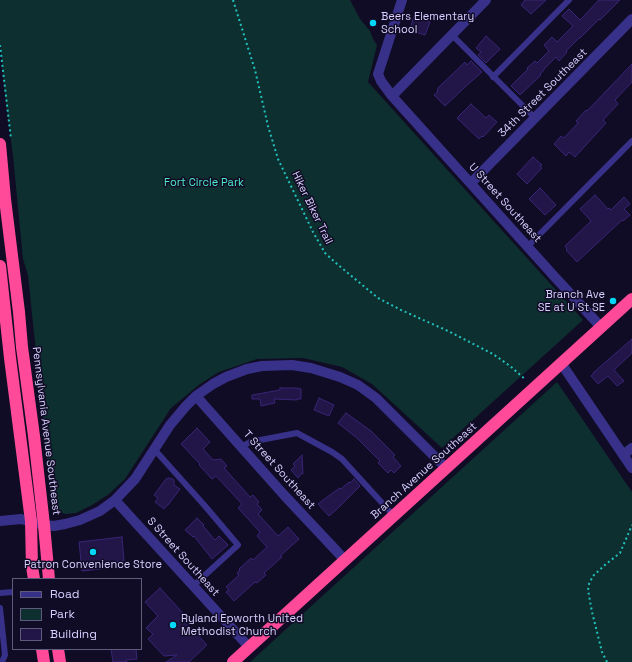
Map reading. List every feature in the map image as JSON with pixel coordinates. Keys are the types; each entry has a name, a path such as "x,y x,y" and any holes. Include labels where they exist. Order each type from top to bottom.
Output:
{"highway":[{"name":"Pennsylvania Avenue Southeast","path":"0,144 49,578"},
{"path":"0,266 3,314 31,521 32,568 34,578"},
{"name":"Branch Avenue Southeast","path":"233,662 632,299"},
{"path":"42,650 44,662"},
{"path":"58,650 60,662"}],"street":[{"name":"U Street Southeast","path":"402,0 378,74 381,81 392,96 601,327"},
{"path":"392,96 486,0"},
{"name":"34th Street Southeast","path":"471,183 632,19"},
{"path":"3,314 19,312"},
{"path":"561,363 632,468"},
{"path":"0,521 21,519 54,526 80,520 100,511 115,500 135,480 170,425 196,396 213,384 240,371 272,365 292,365 321,370 363,388 372,395 446,468"},
{"name":"T Street Southeast","path":"196,396 345,560"},
{"path":"623,455 632,448"},
{"name":"S Street Southeast","path":"115,500 249,648"}],"lane":[{"path":"493,77 569,0"},
{"path":"452,35 534,118"},
{"path":"528,246 632,141"},
{"path":"241,447 250,442 297,433 342,459 394,516"},
{"path":"154,449 238,545 193,586"},
{"path":"0,593 12,592"},
{"path":"0,608 5,655 2,662"}],"path":[{"name":"Hiker Biker Trail","path":"233,0 255,70 268,126 278,158 313,232 325,253 378,298 493,354 516,370 534,387"},
{"path":"607,662 602,652 592,612 588,590 589,584 593,576 620,553 632,524"}],"green space":[{"name":"Fort Circle Park","path":"0,0 350,0 360,19 370,31 377,45 368,82 583,320 442,448 372,384 342,367 303,358 257,359 219,372 200,384 171,408 125,479 109,494 76,513 66,514 58,512 52,507 28,275 23,259 0,45"},
{"path":"557,382 632,492 632,662 250,662"}],"building":[{"path":"525,0 546,0 531,14 521,5"},
{"path":"599,0 620,0 566,51 567,52 559,61 556,57 544,69 540,74 541,75 520,95 511,86 528,69 527,68 535,61 537,63 549,51 544,45 552,37 557,42 573,26 562,16 569,9 580,20"},
{"path":"414,16 430,22 425,35 409,32"},
{"path":"486,36 500,49 486,63 478,55 481,52 476,48"},
{"path":"471,61 482,72 445,106 434,95 437,93 438,88 465,62 467,65"},
{"path":"632,64 632,82 615,100 618,104 603,120 606,123 575,157 569,152 566,156 554,144 561,136 564,138 578,123 576,121 586,110 587,111"},
{"path":"471,104 486,118 489,115 497,122 483,137 482,136 479,139 457,118"},
{"path":"533,157 542,165 540,166 542,168 527,184 517,174"},
{"path":"540,188 556,205 545,215 529,199"},
{"path":"595,195 608,209 609,208 611,210 624,197 630,204 624,209 630,215 623,221 622,220 577,262 566,250 567,249 565,246 591,221 580,209"},
{"path":"632,339 632,353 614,370 624,381 617,386 608,376 598,384 591,376 593,373"},
{"path":"280,388 301,389 301,399 274,399 275,403 261,406 260,399 252,399 252,395 280,390"},
{"path":"319,398 334,405 329,416 314,410"},
{"path":"346,413 371,431 395,455 393,457 401,466 394,473 391,470 388,473 378,463 380,461 357,438 338,423"},
{"path":"197,428 210,442 203,449 213,460 221,459 227,466 224,468 250,497 253,495 259,502 257,504 262,510 258,514 278,536 288,527 299,539 264,573 266,575 257,583 255,582 234,601 226,592 229,590 226,587 239,575 237,573 240,570 239,569 251,558 253,560 267,547 257,536 260,532 238,508 242,504 216,476 212,479 181,444"},
{"path":"302,455 303,474 302,473 298,478 291,470 295,466 293,464"},
{"path":"166,479 173,479 174,485 180,489 164,509 155,502 158,498 154,495"},
{"path":"354,479 360,486 329,516 318,504"},
{"path":"197,518 215,540 219,536 228,545 212,559 194,536 193,537 185,530"},
{"path":"122,537 124,561 110,562 110,568 82,571 79,542"},
{"name":"Ryland Epworth United Methodist Church","path":"160,588 191,622 188,624 207,645 189,662 166,662 177,655 164,656 148,639 153,634 146,628 158,616 145,602"},
{"path":"111,650 136,650 137,659 126,660 127,662 113,662"}],"place":[{"name":"Beers Elementary School","path":"373,23"},
{"name":"Branch Ave SE at U St SE","path":"613,301"},
{"name":"Patron Convenience Store","path":"93,552"},
{"name":"Ryland Epworth United Methodist Church","path":"173,625"}]}
